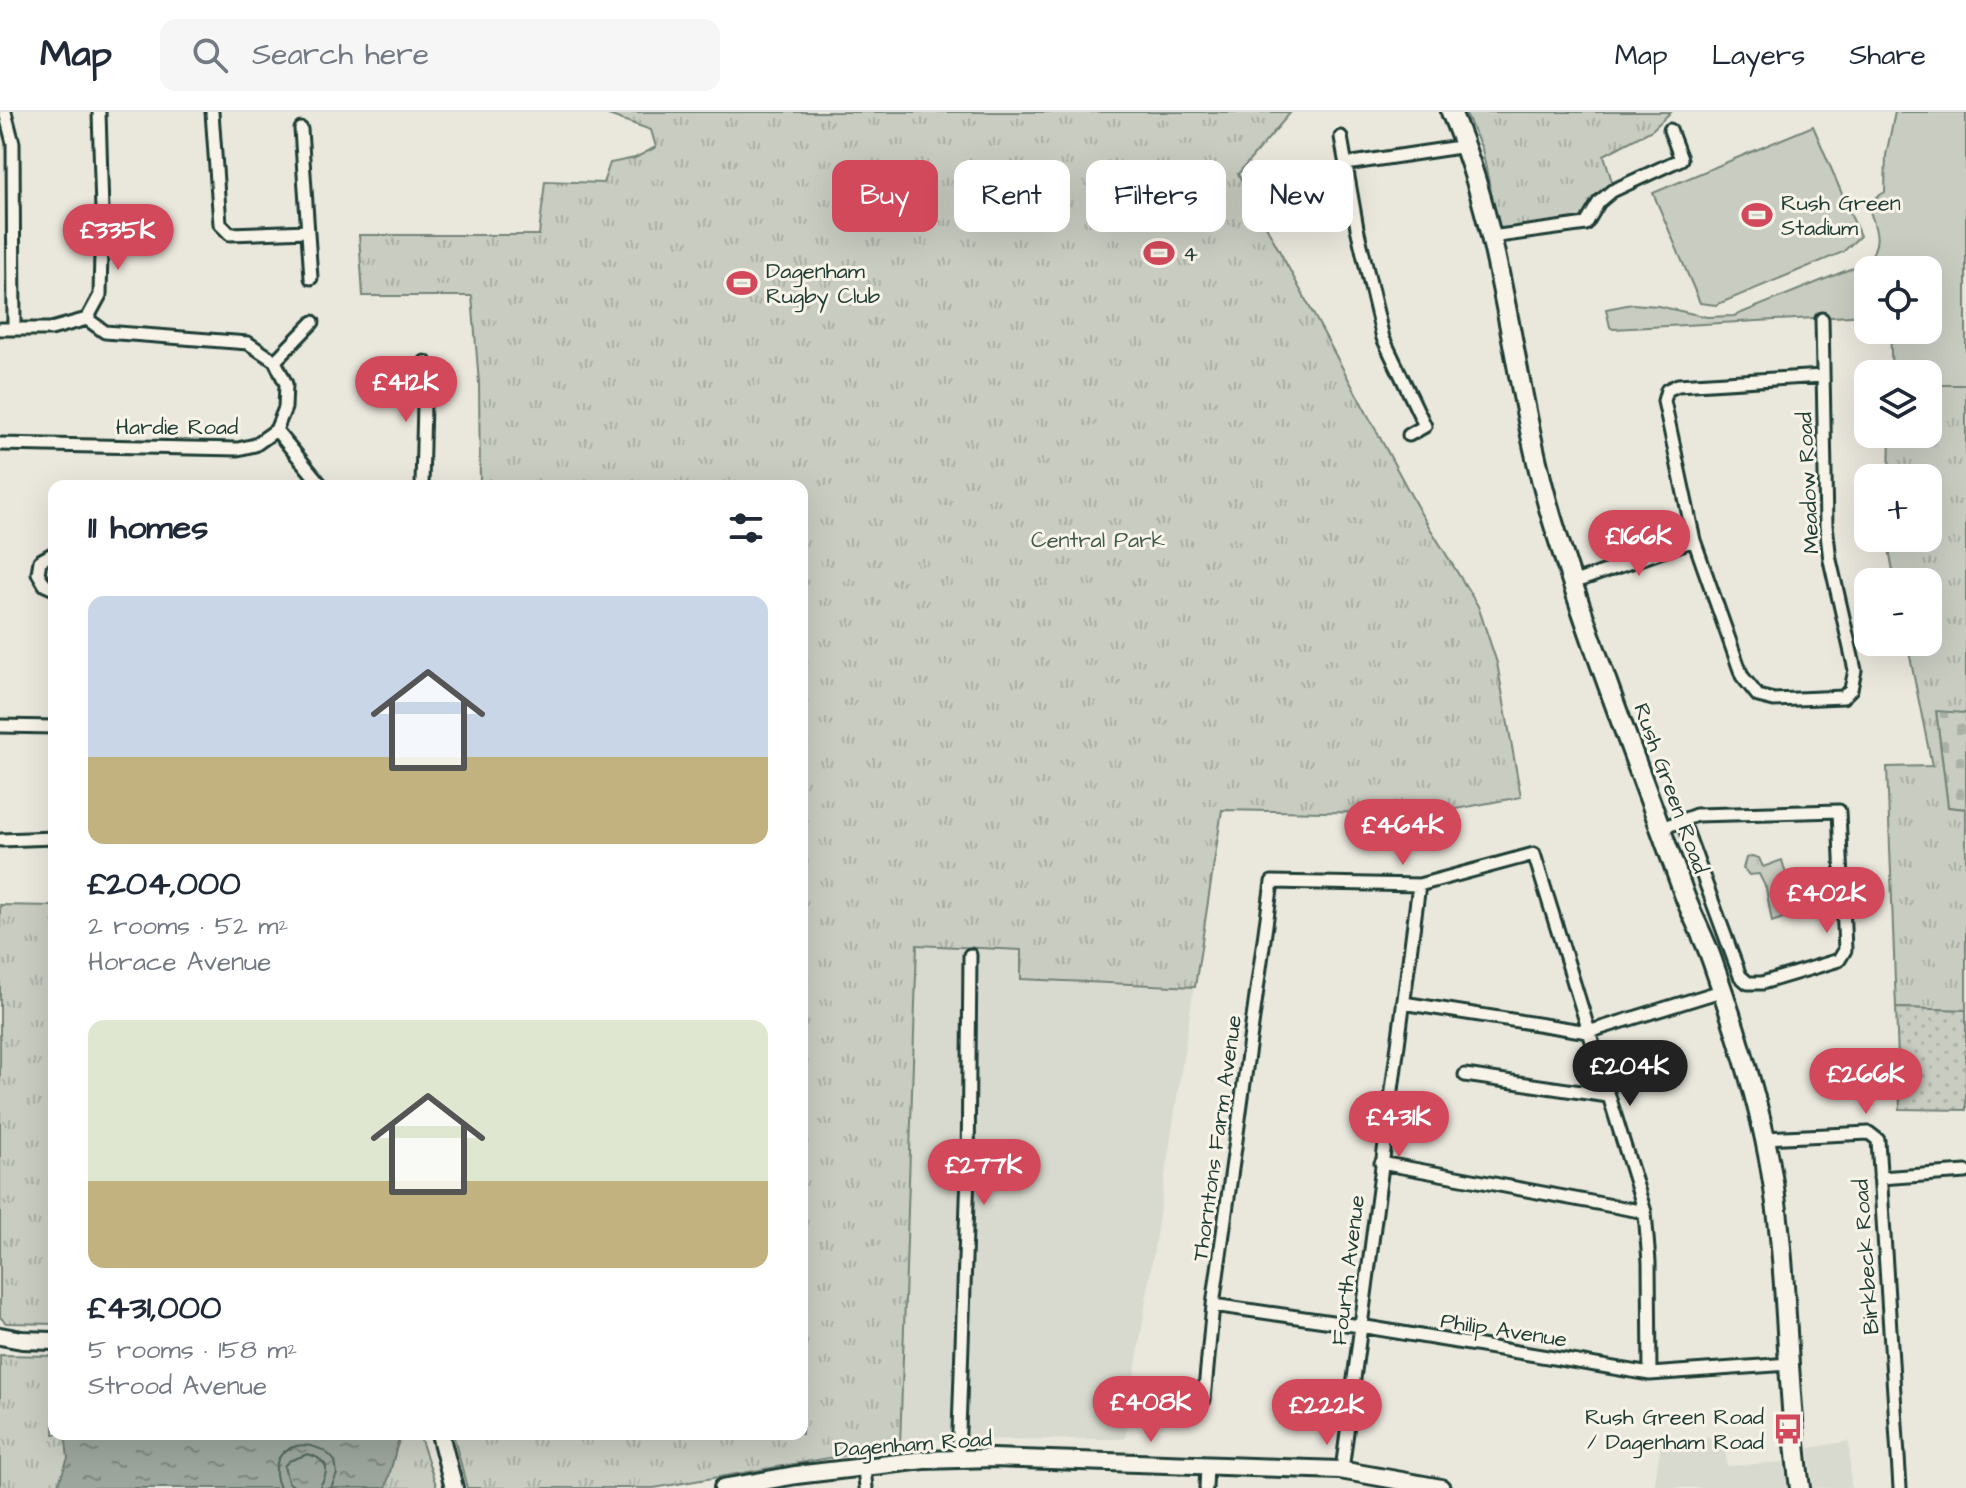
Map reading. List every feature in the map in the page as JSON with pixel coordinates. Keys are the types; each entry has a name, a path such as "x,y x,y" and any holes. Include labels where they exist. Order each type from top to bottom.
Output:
{"main road":[{"name":"Rush Green Road","path":"1451,112 1466,146 1491,237 1539,472 1572,583 1685,896 1720,956 1721,991 1765,1138 1775,1195 1800,1488"}],"street":[{"path":"5,112 13,143 14,328"},
{"path":"0,329 51,329 87,319 100,295 102,211 99,112"},
{"path":"212,112 220,224 230,234 307,231"},
{"path":"301,129 311,278"},
{"path":"1491,237 1586,224 1599,202 1612,191 1681,159 1670,130"},
{"path":"1341,137 1345,160"},
{"path":"1353,163 1466,146"},
{"path":"1353,205 1383,338 1425,426 1409,435"},
{"path":"87,319 105,332 248,343 275,361 286,384 285,408 276,430 317,480"},
{"name":"Meadow Road","path":"1694,540 1742,676 1758,696 1774,700 1843,697 1851,689 1855,670 1830,560 1826,525 1822,319"},
{"path":"275,361 313,322"},
{"path":"422,480 425,362"},
{"path":"1572,583 1694,540 1664,401 1667,390 1678,385 1823,376"},
{"name":"Hardie Road","path":"0,444 238,449 255,445 276,430"},
{"path":"48,556 40,561 38,573 48,586"},
{"path":"0,726 48,727"},
{"path":"1662,828 1696,815 1839,811 1845,950 1839,960 1762,983 1748,983 1740,976 1720,956 1683,822"},
{"path":"1,840 48,838"},
{"path":"1419,885 1534,854 1645,1212 1649,1262 1650,1374"},
{"name":"Thorntons Farm Avenue","path":"1204,1400 1213,1305 1272,882 1419,885"},
{"name":"Fourth Avenue","path":"1342,1470 1419,885"},
{"path":"958,1459 968,1173 970,955"},
{"path":"1403,1003 1588,1032 1721,991"},
{"path":"1465,1075 1608,1096"},
{"name":"Birkbeck Road","path":"1765,1138 1869,1133 1878,1140 1900,1488"},
{"path":"1381,1163 1645,1212"},
{"path":"1880,1178 1966,1172"},
{"name":"Philip Avenue","path":"1213,1305 1650,1374 1790,1364"},
{"path":"1,1340 48,1341"},
{"path":"442,1440 454,1488"},
{"name":"Dagenham Road","path":"723,1488 796,1475 924,1460 1007,1458 1342,1470 1441,1488"},
{"path":"1206,1488 1207,1467"},
{"path":"864,1468 866,1488"}],"shaded area":[{"path":"1221,810 1125,1439 855,1440 854,819"},
{"path":"1724,1436 1727,1466 1784,1462 1787,1488 1654,1488 1661,1442"},
{"path":"1849,1441 1851,1488 1813,1488 1809,1448"}],"green space":[{"name":"Central Park","path":"600,112 1291,112 1250,160 1242,160 1242,169 1238,174 1242,181 1242,232 1269,232 1420,512 1478,606 1497,663 1521,797 1429,814 1222,810 1195,987 1021,979 1021,950 917,945 900,1446 654,1488 467,1488 455,1440 808,1440 808,480 480,480 479,383 472,296 363,296 359,235 539,235 545,181 603,183 610,163 635,158 656,147 651,130"},
{"path":"1465,112 1671,112 1652,130 1604,155 1613,185 1582,220 1499,232 1482,149"},
{"path":"1895,112 1966,112 1966,385 1942,385 1942,360 1891,360 1891,344 1942,344 1942,256 1871,256 1877,242 1867,203 1885,192 1886,155"},
{"name":"Rush Green Stadium","path":"1813,126 1860,236 1843,252 1716,305 1700,303 1653,193"},
{"path":"1854,267 1854,316 1613,329 1606,309 1632,304 1658,306 1707,317 1734,316"},
{"path":"1942,385 1966,385 1966,713 1936,711 1948,807 1966,809 1966,1010 1896,1008 1887,767 1932,766 1910,656 1942,656 1942,568 1892,568 1890,552 1942,552 1942,464 1889,464 1890,448 1942,448"},
{"path":"1936,710 1966,713 1966,809 1948,807"},
{"path":"1746,858 1759,858 1763,867 1782,860 1797,913 1772,922 1766,888 1759,874 1749,875 1743,868"},
{"path":"0,905 48,906 48,1324 6,1323 0,1317"},
{"path":"1896,1008 1966,1010 1966,1110 1900,1109"},
{"path":"0,1355 48,1356 48,1440 421,1440 437,1488 0,1488"}],"water":[{"path":"66,1440 398,1440 386,1488 57,1488 68,1458"}],"place":[{"name":"Rush Green Stadium","path":"1757,215"},
{"name":"4","path":"1159,253"},
{"name":"Dagenham Rugby Club","path":"742,283"},
{"name":"Rush Green Road / Dagenham Road","path":"1788,1429"}]}
